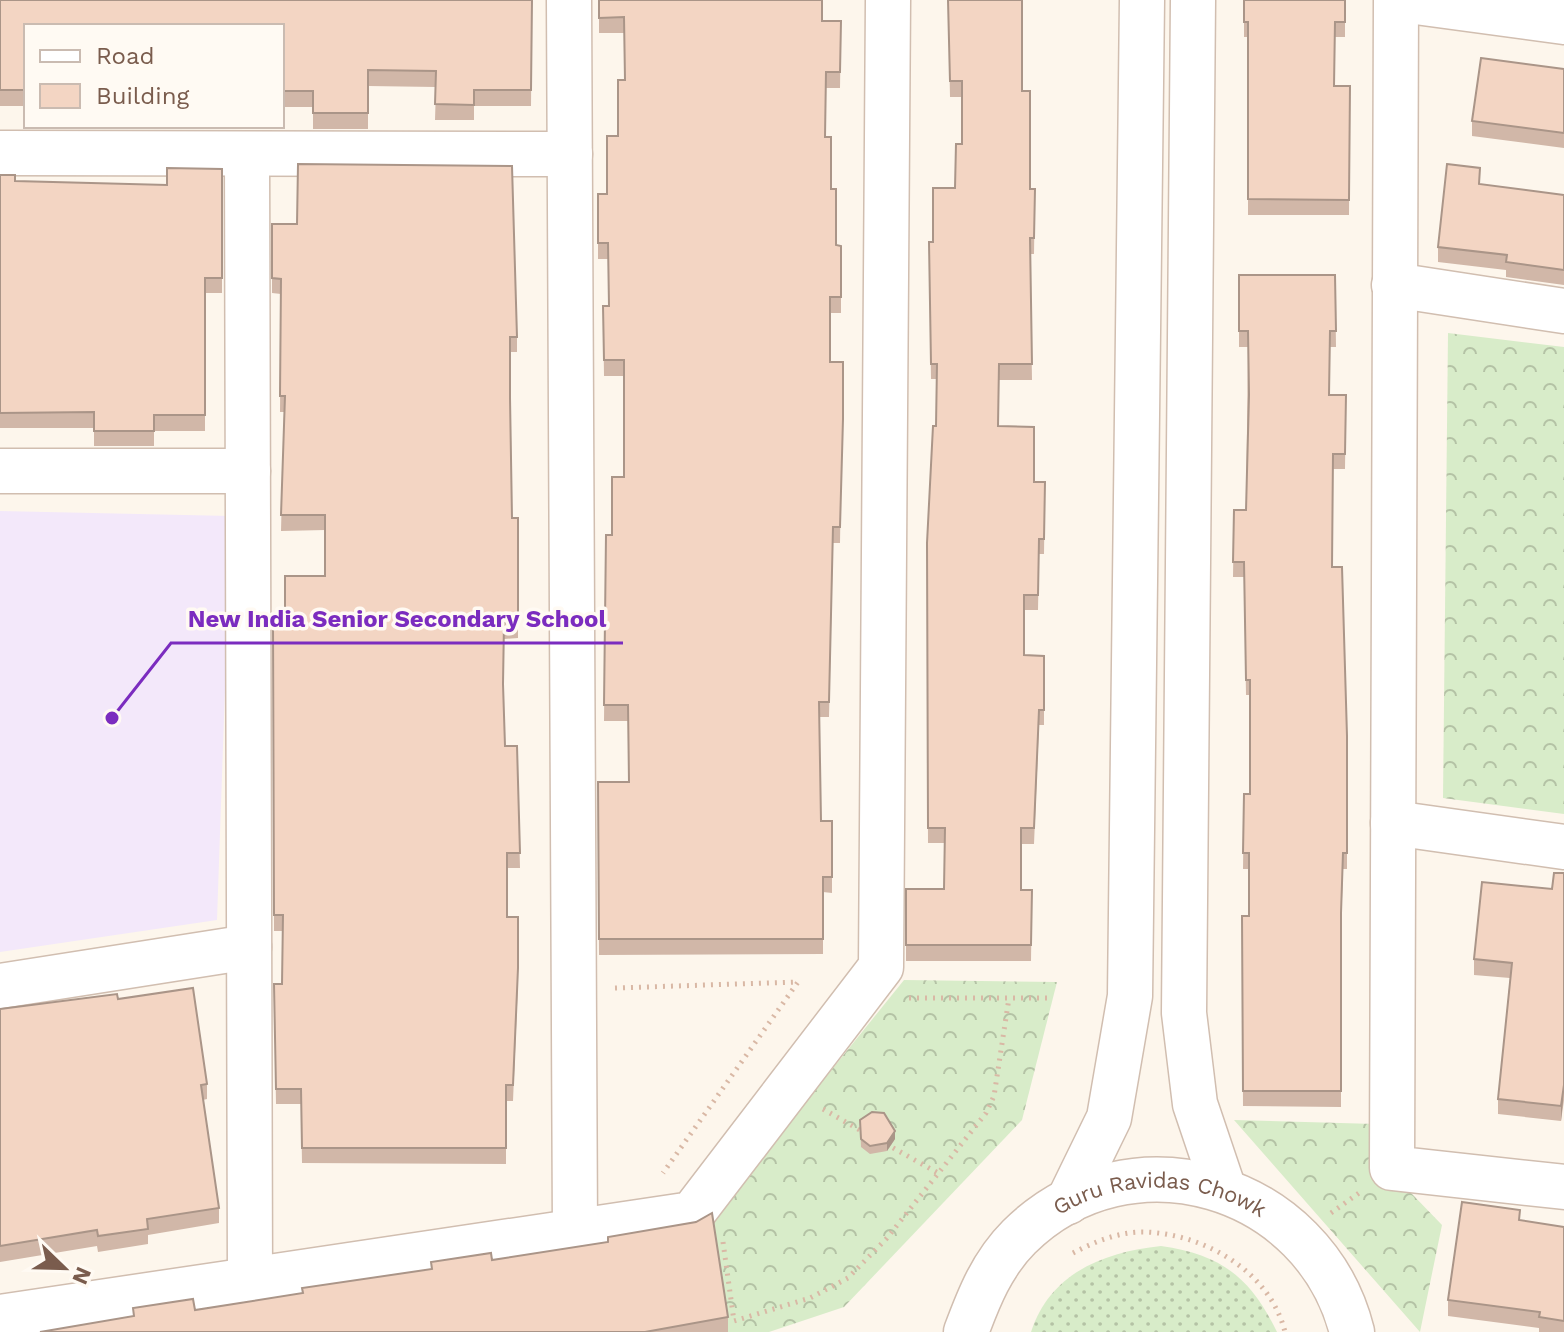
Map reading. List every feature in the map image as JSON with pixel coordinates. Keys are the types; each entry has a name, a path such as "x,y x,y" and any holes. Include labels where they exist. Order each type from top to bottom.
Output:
{"street":[{"path":"569,0 575,1232"},
{"path":"0,1317 692,1214 881,967 888,0"},
{"path":"1068,1202 1109,1118 1130,996 1142,0"},
{"path":"1193,0 1184,1013 1195,1104 1224,1190"},
{"path":"1564,22 1398,0 1394,285 1392,1168 1564,1187"},
{"path":"0,153 570,154"},
{"path":"247,154 250,1279"},
{"path":"1394,285 1564,311"},
{"path":"0,471 248,471"},
{"path":"1393,823 1564,847"},
{"path":"0,986 249,947"},
{"name":"Guru Ravidas Chowk","path":"966,1332 982,1288 1021,1235 1068,1202 1112,1185 1155,1180 1176,1180 1224,1190 1277,1217 1300,1236 1336,1285 1355,1329"}],"path":[{"path":"606,988 798,982 663,1173"},
{"path":"899,1010 909,998 1048,998"},
{"path":"722,1235 734,1321 810,1298 848,1278 887,1238 986,1113 994,1096 1009,998"},
{"path":"816,1106 870,1136"},
{"path":"884,1143 938,1173"},
{"path":"1300,1236 1392,1168"},
{"path":"1071,1254 1097,1240 1141,1232 1185,1237 1226,1255 1260,1284 1285,1332"}],"shaded area":[{"path":"0,511 231,516 217,920 0,952"}],"green space":[{"path":"1448,333 1564,347 1564,814 1443,798"},
{"path":"904,980 1057,982 1022,1120 844,1307 769,1332 727,1332 712,1218"},
{"path":"1234,1120 1375,1124 1383,1164 1442,1225 1420,1332"},
{"path":"1161,1246 1201,1256 1232,1272 1256,1297 1277,1332 1031,1332 1051,1295 1065,1280 1100,1260"}],"building":[{"path":"0,0 532,0 531,90 474,90 474,105 435,104 436,71 368,70 368,113 313,113 313,91 284,91 284,24 24,24 24,90 0,90"},
{"path":"599,0 822,0 822,21 841,21 840,72 826,72 825,137 831,137 831,189 836,189 836,245 841,246 841,297 830,297 830,362 843,362 843,419 840,527 833,527 829,702 819,702 821,821 832,821 832,877 823,877 823,939 599,939 598,782 629,782 628,705 604,705 606,535 612,535 612,477 624,477 624,360 604,360 603,306 609,306 608,243 598,243 598,194 607,194 607,136 618,136 618,80 625,80 624,17 599,18"},
{"path":"948,0 1022,0 1022,91 1030,91 1030,189 1035,189 1034,238 1030,238 1032,364 999,364 998,426 1034,427 1034,482 1045,482 1044,539 1039,539 1038,595 1024,595 1024,655 1044,656 1044,710 1039,710 1034,828 1021,828 1021,890 1032,890 1031,945 906,945 906,889 944,889 945,828 928,828 927,543 933,426 936,426 937,364 931,364 929,242 933,242 933,188 955,188 956,144 962,144 962,81 950,81"},
{"path":"1244,0 1345,0 1345,22 1335,22 1334,86 1350,86 1349,200 1248,199 1248,22 1244,22"},
{"path":"1481,58 1564,69 1564,133 1472,121"},
{"path":"298,164 512,166 517,337 510,337 510,398 512,518 518,518 518,623 504,623 503,684 505,746 517,746 520,853 507,853 507,917 518,917 518,968 513,1085 506,1085 506,1148 302,1148 301,1089 276,1089 274,984 282,984 283,915 274,915 273,626 285,626 285,576 325,576 325,515 281,515 285,396 280,396 281,279 272,278 272,224 297,224"},
{"path":"1447,164 1480,168 1479,184 1564,195 1564,270 1506,262 1507,255 1438,247"},
{"path":"167,168 222,169 222,278 205,278 205,415 154,415 154,431 94,431 94,412 0,413 0,175 15,175 15,181 167,185"},
{"path":"1239,275 1335,275 1336,331 1330,331 1329,395 1346,395 1345,454 1333,454 1332,567 1342,567 1347,736 1347,853 1343,853 1341,913 1341,1091 1243,1091 1242,916 1249,916 1249,853 1243,853 1244,794 1250,794 1250,680 1246,680 1244,562 1233,562 1234,510 1246,510 1249,395 1248,331 1239,331"},
{"path":"1554,873 1564,873 1564,1085 1561,1106 1498,1099 1512,963 1474,959 1482,882 1552,889"},
{"path":"193,988 207,1084 201,1085 219,1208 147,1219 148,1229 98,1236 97,1230 0,1246 0,1009 117,994 118,999"},
{"path":"872,1112 884,1113 895,1131 887,1143 870,1146 861,1139 860,1120"},
{"path":"1462,1202 1520,1210 1519,1220 1564,1227 1564,1321 1539,1317 1540,1312 1448,1300"},
{"path":"712,1213 728,1317 645,1332 40,1332 134,1316 133,1308 193,1299 195,1310 303,1293 302,1288 432,1269 431,1262 491,1253 492,1260 608,1242 608,1237 696,1222"}],"place":[{"name":"New India Senior Secondary School","path":"112,718"}]}
